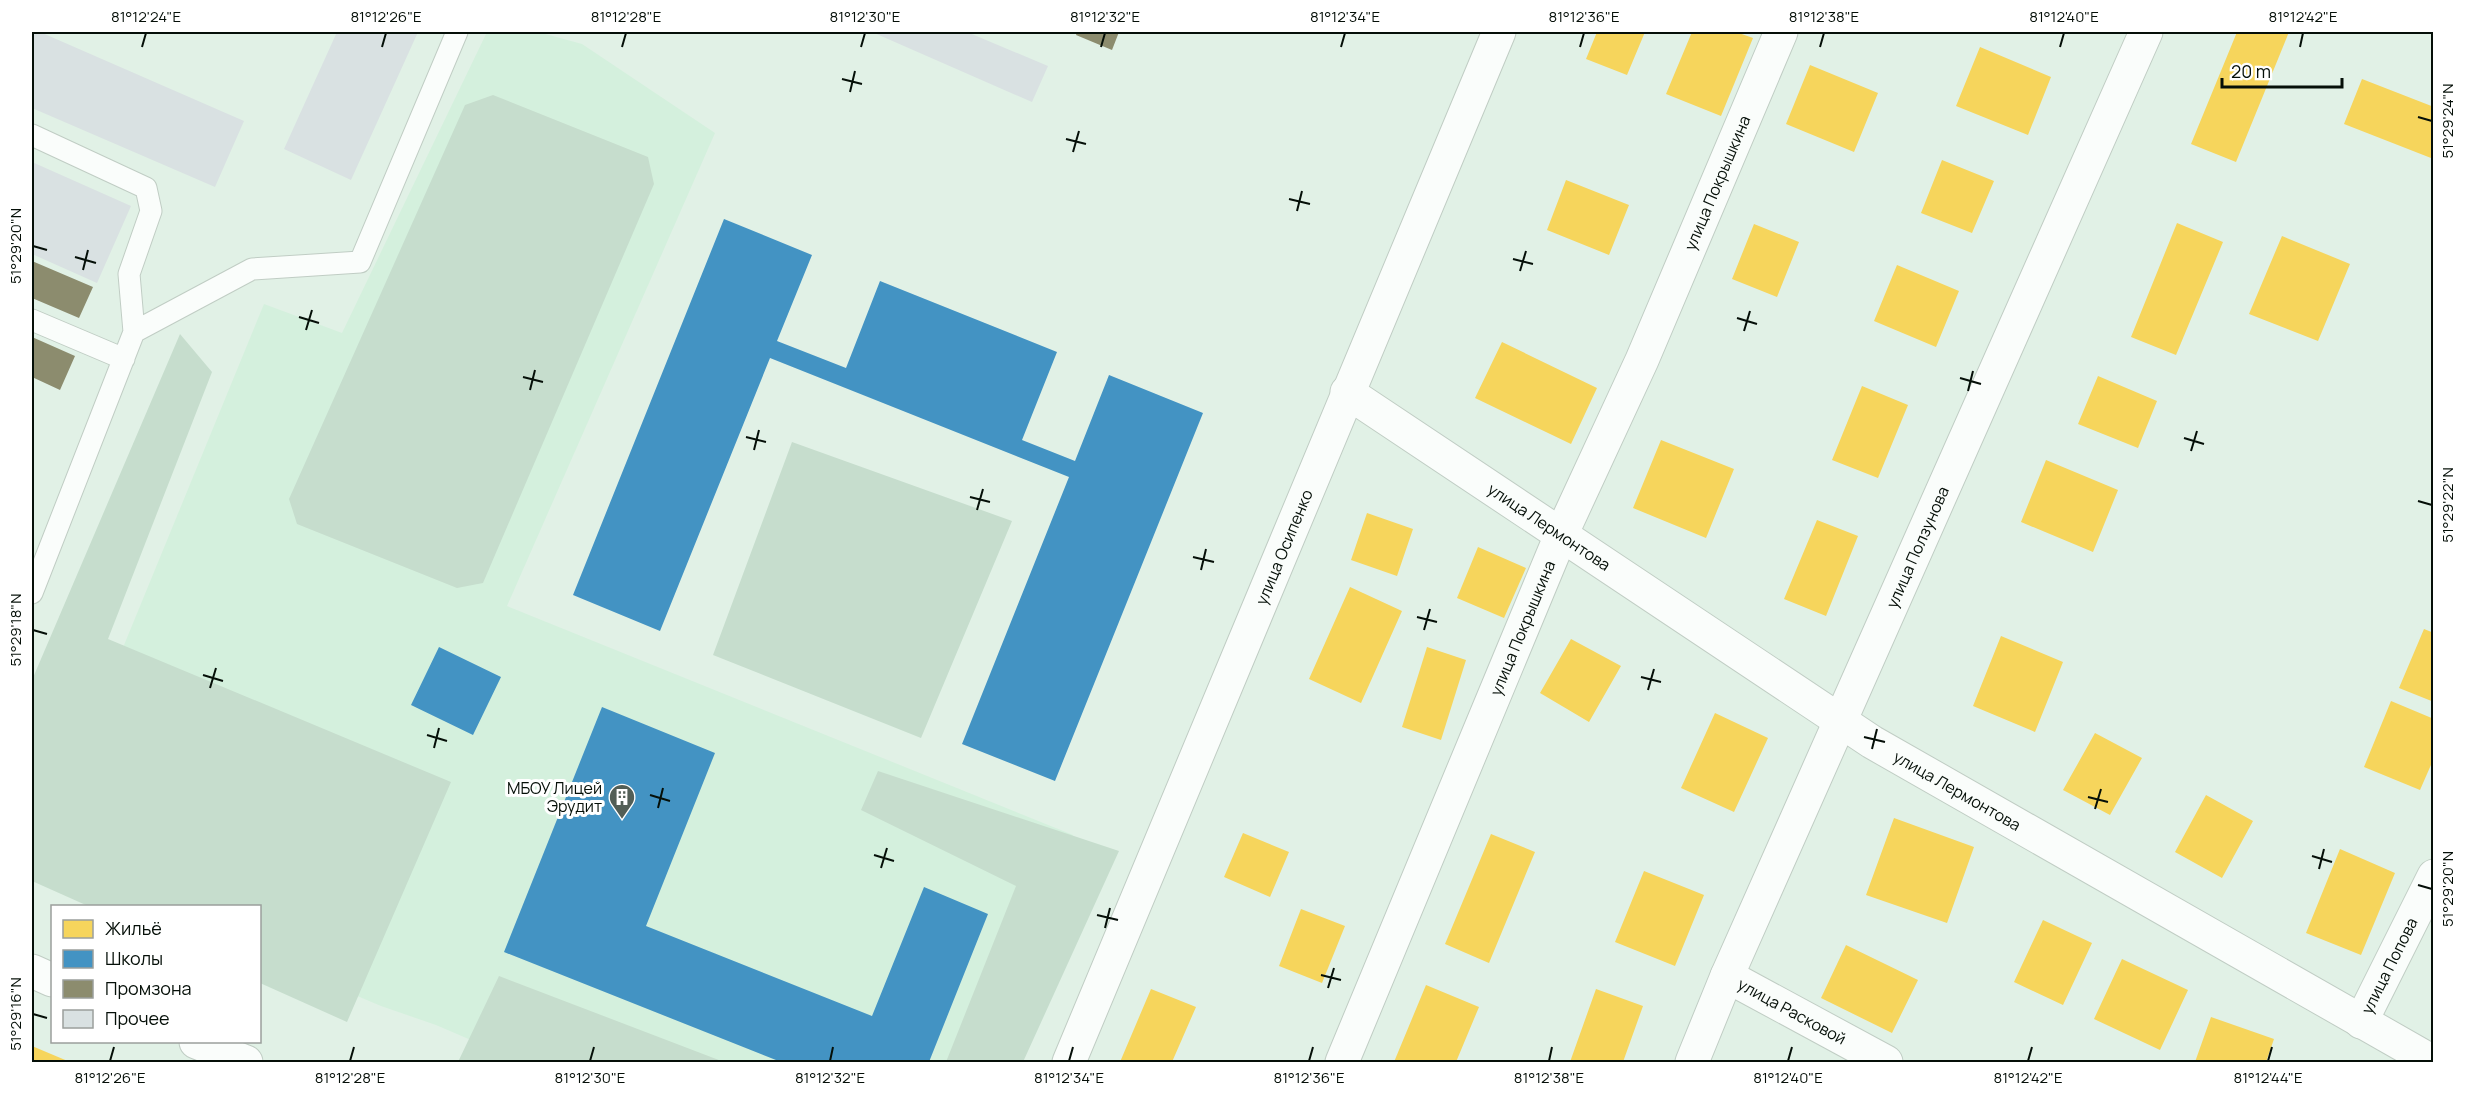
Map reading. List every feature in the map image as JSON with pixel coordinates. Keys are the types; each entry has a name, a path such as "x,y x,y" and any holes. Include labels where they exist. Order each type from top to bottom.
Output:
{"street":[{"name":"улица Осипенко","path":"1069,1062 1499,32"},
{"name":"улица Покрышкина","path":"1342,1062 1561,535 1642,360 1781,32"},
{"name":"улица Ползунова","path":"1692,1062 1727,976 2146,32"},
{"name":"улица Лермонтова","path":"1347,392 1872,742 2433,1062"},
{"name":"улица Попова","path":"2361,1022 2433,876"},
{"path":"32,971 51,980"},
{"name":"улица Расковой","path":"1727,976 1886,1062"},
{"path":"201,1043 246,1062"}],"lane":[{"path":"134,332 252,269 360,262 457,32"},
{"path":"32,135 146,188 151,211 129,274 134,332 32,594"},
{"path":"32,320 124,359"}],"shaded area":[{"path":"487,32 538,32 582,44 715,133 507,606 1073,835 1059,865 1003,1062 522,1062 261,955 261,905 35,862 264,304 342,333"},
{"path":"493,95 648,157 654,184 483,583 457,588 297,524 289,499 465,105"},
{"path":"180,334 212,372 108,639 451,782 347,1022 261,983 261,905 86,905 32,881 32,680"},
{"path":"792,442 1012,521 921,738 713,655"},
{"path":"878,771 1119,851 1023,1062 946,1062 1016,886 861,810"},
{"path":"499,976 724,1062 458,1062"}],"building: Жильё":[{"path":"1597,32 1645,32 1627,75 1586,59"},
{"path":"1692,32 1736,32 1753,38 1721,116 1666,94"},
{"path":"2237,32 2289,32 2236,162 2191,144"},
{"path":"1980,47 2051,77 2028,135 1956,106"},
{"path":"1810,65 1878,93 1854,152 1786,124"},
{"path":"2362,79 2434,107 2434,151 2431,158 2344,124"},
{"path":"1942,160 1994,181 1972,233 1921,213"},
{"path":"1566,180 1629,205 1609,255 1547,230"},
{"path":"2177,223 2223,242 2176,355 2131,337"},
{"path":"1754,224 1799,242 1777,297 1732,279"},
{"path":"2282,236 2350,264 2318,341 2249,314"},
{"path":"1897,265 1959,291 1936,347 1874,321"},
{"path":"1502,342 1597,388 1571,444 1475,398"},
{"path":"2098,376 2157,401 2138,448 2078,424"},
{"path":"1862,386 1908,405 1878,478 1832,460"},
{"path":"1661,440 1734,469 1706,538 1633,508"},
{"path":"2046,460 2118,490 2093,552 2021,522"},
{"path":"1367,513 1413,529 1397,576 1351,560"},
{"path":"1817,520 1858,536 1826,616 1784,599"},
{"path":"1478,547 1526,568 1504,618 1457,598"},
{"path":"1350,587 1402,611 1361,703 1309,679"},
{"path":"2424,629 2434,633 2434,702 2399,688"},
{"path":"2001,636 2063,662 2035,732 1973,706"},
{"path":"1571,639 1621,666 1589,722 1540,693"},
{"path":"1427,647 1466,660 1441,740 1402,727"},
{"path":"2391,701 2434,719 2434,758 2420,790 2364,767"},
{"path":"1715,713 1768,738 1734,812 1681,788"},
{"path":"2095,733 2142,758 2110,815 2063,790"},
{"path":"2206,795 2253,821 2222,878 2175,852"},
{"path":"1894,818 1974,847 1947,923 1866,895"},
{"path":"1243,833 1289,852 1270,897 1224,877"},
{"path":"1491,834 1535,852 1489,963 1445,944"},
{"path":"2340,849 2395,873 2361,955 2306,933"},
{"path":"1644,871 1704,895 1675,966 1615,942"},
{"path":"1301,909 1345,926 1322,983 1279,966"},
{"path":"2043,920 2092,943 2063,1005 2014,982"},
{"path":"1846,945 1918,980 1892,1033 1821,998"},
{"path":"2122,959 2188,990 2160,1050 2094,1019"},
{"path":"1426,985 1479,1007 1456,1062 1394,1062"},
{"path":"1151,989 1196,1007 1172,1062 1120,1062"},
{"path":"1596,989 1643,1006 1623,1062 1570,1062"},
{"path":"2211,1017 2274,1039 2266,1062 2195,1062"},
{"path":"32,1046 70,1062 32,1062"}],"building: Школы":[{"path":"724,219 812,255 777,341 846,368 880,281 1057,352 1022,440 1075,461 1109,375 1203,413 1055,781 962,744 1069,477 770,358 660,631 573,595"},
{"path":"439,647 501,677 473,735 411,705"},
{"name":"МБОУ Лицей Эрудит","path":"602,707 715,753 646,926 872,1016 924,887 988,914 929,1062 781,1062 504,952"}],"building: Промзона":[{"path":"1077,32 1119,32 1112,50 1076,35"},
{"path":"32,261 93,287 79,318 32,298"},
{"path":"32,337 75,356 60,390 32,377"}],"building: Прочее":[{"path":"32,32 40,32 244,121 215,187 32,108"},
{"path":"337,32 418,32 351,180 284,149"},
{"path":"872,32 967,32 1048,66 1032,102"},
{"path":"32,162 131,206 97,283 32,254"}],"place":[{"name":"МБОУ Лицей Эрудит","path":"622,820"}]}
